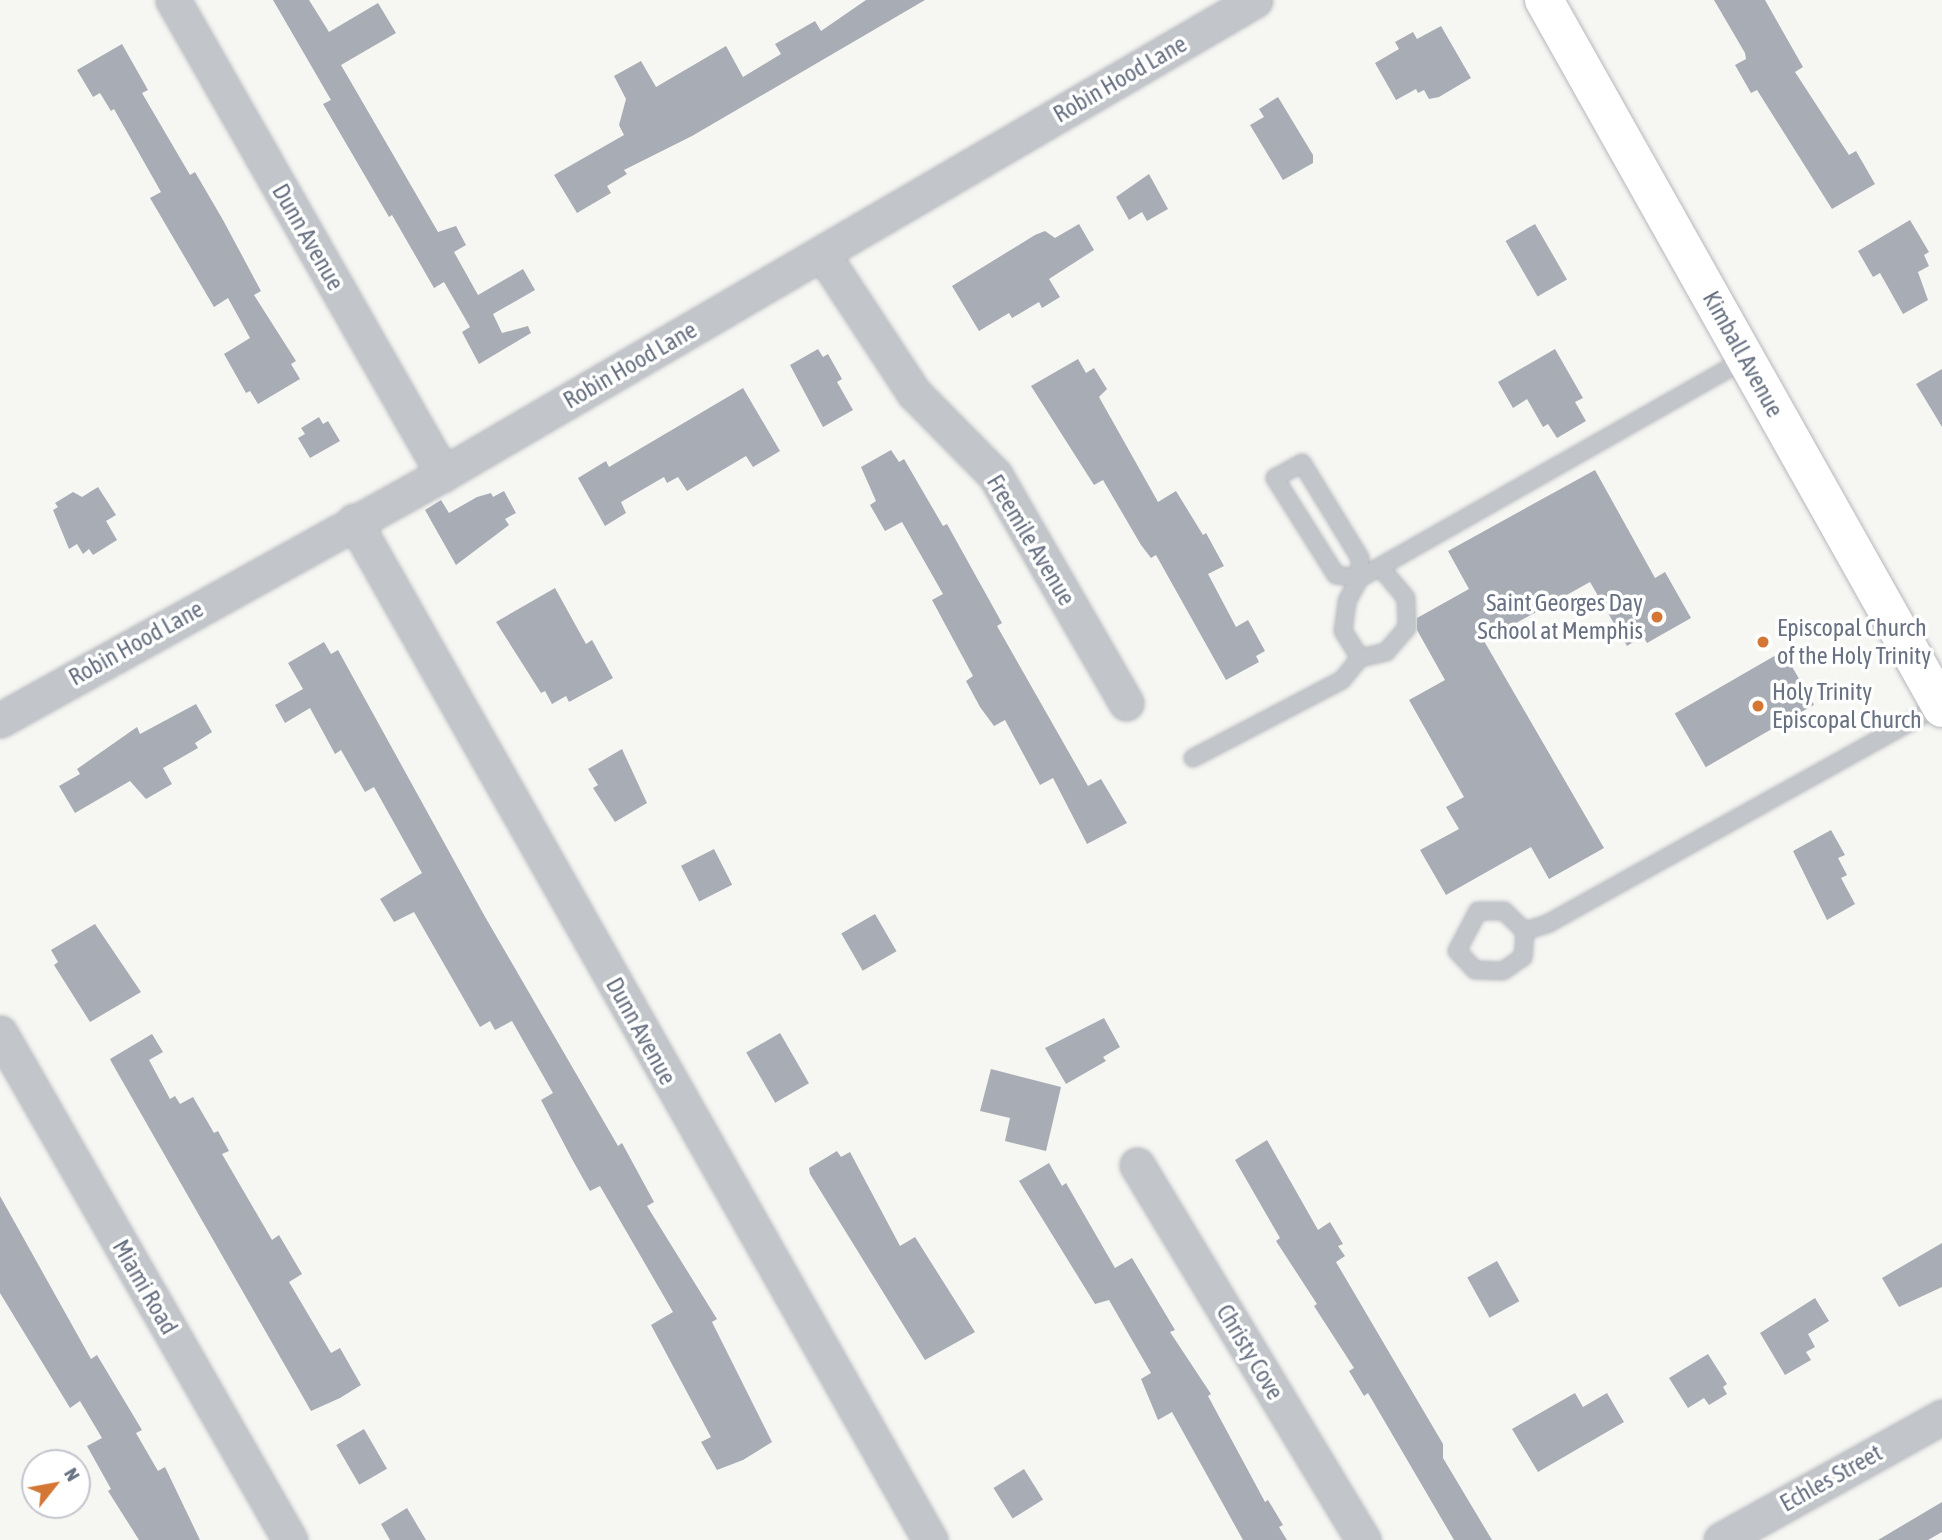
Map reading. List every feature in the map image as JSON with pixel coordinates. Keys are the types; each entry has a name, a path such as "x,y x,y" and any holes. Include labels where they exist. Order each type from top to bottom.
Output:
{"main road":[{"name":"Kimball Avenue","path":"1544,0 1941,707"}],"street":[{"name":"Dunn Avenue","path":"173,0 443,474"},
{"name":"Robin Hood Lane","path":"0,720 354,521 443,474 1255,0"},
{"name":"Freemile Avenue","path":"822,253 914,393 995,475 1126,703"},
{"name":"Dunn Avenue","path":"354,521 930,1540"},
{"name":"Miami Road","path":"0,1033 290,1540"},
{"name":"Christy Cove","path":"1137,1165 1363,1540"},
{"name":"Echles Street","path":"1721,1540 1942,1417"}],"lane":[{"path":"1360,658 1343,631 1347,601 1360,578 1360,558 1302,463 1275,478 1336,575 1360,578 1746,359"},
{"path":"1193,758 1342,680 1360,658 1386,652 1407,628 1406,598 1380,567"},
{"path":"1525,931 1549,923 1941,707"},
{"path":"1478,911 1504,911 1525,931 1523,957 1503,971 1475,970 1457,951 1478,911"}],"building":[{"path":"273,0 309,0 329,32 378,3 396,33 341,65 438,232 456,226 466,245 454,252 478,295 523,269 535,290 493,314 502,333 528,326 531,333 479,364 462,332 470,327 444,282 434,288 392,215 389,217 323,104 331,100"},
{"path":"866,0 925,0 692,136 624,170 627,174 607,186 611,193 577,213 554,175 624,135 619,125 626,99 614,76 641,61 656,87 726,46 743,77 781,54 775,44 815,21 821,31"},
{"path":"1714,0 1765,0 1803,67 1795,72 1849,155 1856,151 1875,184 1832,209 1757,90 1751,93 1735,65 1746,59 1745,53"},
{"path":"1441,26 1471,78 1439,97 1429,99 1424,90 1418,93 1416,89 1396,100 1375,63 1399,49 1395,42 1413,32 1417,39"},
{"path":"122,44 148,90 142,93 190,175 195,172 223,220 261,291 254,295 296,361 291,364 300,379 258,404 250,391 246,393 224,354 250,338 228,298 214,307 150,198 161,192 114,109 111,111 100,93 93,97 77,70"},
{"path":"1278,97 1313,155 1313,163 1283,180 1250,125 1264,117 1259,109"},
{"path":"1149,174 1168,209 1147,221 1142,212 1129,220 1116,197"},
{"path":"1910,220 1929,252 1924,255 1929,266 1918,272 1928,300 1903,314 1880,273 1873,277 1858,251"},
{"path":"1079,224 1094,250 1049,279 1060,297 1042,308 1039,302 1012,318 1009,313 979,331 952,286 1035,235 1045,231 1055,238"},
{"path":"1535,224 1567,279 1538,296 1506,241"},
{"path":"818,349 823,357 828,354 842,379 837,382 853,410 823,427 790,365"},
{"path":"1555,349 1583,398 1575,402 1586,421 1557,438 1548,424 1543,427 1527,399 1513,408 1498,382"},
{"path":"1078,359 1086,373 1094,368 1107,389 1099,397 1158,502 1176,491 1203,535 1206,533 1224,566 1208,574 1236,627 1248,620 1265,651 1256,656 1259,662 1226,680 1156,555 1151,558 1141,545 1103,480 1094,485 1031,386"},
{"path":"1942,369 1942,427 1916,384"},
{"path":"743,388 780,451 753,467 746,456 687,491 678,477 667,483 664,477 621,502 626,513 605,526 578,478 606,461 609,467"},
{"path":"319,417 323,424 328,421 340,441 310,458 298,438 305,434 301,428"},
{"path":"891,450 899,462 904,459 943,526 947,524 1002,623 997,626 1088,786 1101,779 1127,823 1087,844 1053,778 1040,785 1005,720 994,726 980,707 966,681 973,676 932,600 943,594 902,522 885,531 870,505 876,501 861,467"},
{"path":"1595,470 1655,578 1665,572 1691,618 1647,643 1643,636 1627,646 1590,582 1484,641 1604,848 1549,879 1531,847 1446,895 1420,850 1459,829 1446,807 1464,797 1409,700 1445,680 1417,630 1417,618 1469,589 1448,551"},
{"path":"98,487 116,515 106,521 117,540 93,555 89,549 83,554 77,544 69,549 53,510 58,507 55,503 73,492 82,497"},
{"path":"504,491 516,513 505,519 509,525 456,565 425,510 441,500 449,513 477,497 491,493 493,497"},
{"path":"555,588 586,644 592,640 613,678 569,702 566,696 552,704 545,691 541,693 496,622"},
{"path":"324,642 331,654 338,650 484,915 618,1146 622,1143 654,1202 647,1206 717,1319 712,1322 772,1442 743,1460 717,1470 701,1442 711,1437 651,1325 673,1312 600,1186 590,1191 572,1159 541,1100 553,1093 512,1021 495,1030 490,1021 480,1027 414,912 394,922 380,899 422,873 374,787 365,792 341,750 335,754 310,708 285,723 275,705 303,689 288,663"},
{"path":"1783,651 1814,705 1706,767 1675,714"},
{"path":"196,704 212,732 195,743 198,748 163,768 172,784 146,799 130,781 75,813 59,786 80,774 77,769 137,727 140,734"},
{"path":"622,749 647,803 615,822 593,788 598,785 588,769"},
{"path":"1831,830 1845,855 1838,858 1847,875 1841,878 1855,904 1827,920 1793,851"},
{"path":"714,849 732,885 699,901 681,866"},
{"path":"875,914 896,951 863,971 841,934"},
{"path":"95,924 141,992 90,1022 54,965 58,962 51,950"},
{"path":"1104,1018 1120,1047 1103,1057 1106,1061 1066,1084 1045,1048"},
{"path":"780,1033 809,1083 775,1103 746,1052"},
{"path":"152,1034 163,1052 149,1060 170,1099 175,1096 180,1104 193,1097 214,1133 218,1131 229,1151 222,1154 272,1240 279,1235 302,1274 289,1282 331,1353 340,1348 361,1385 340,1398 311,1411 112,1063 110,1059"},
{"path":"991,1069 1061,1087 1046,1151 1005,1141 1010,1118 980,1111"},
{"path":"1267,1140 1318,1230 1330,1222 1343,1244 1338,1246 1345,1256 1336,1262 1443,1444 1443,1458 1492,1540 1454,1540 1368,1393 1364,1396 1349,1371 1354,1368 1276,1241 1280,1238 1235,1160"},
{"path":"837,1151 841,1157 850,1152 900,1246 915,1237 975,1332 925,1360 810,1174 809,1168"},
{"path":"1049,1163 1062,1186 1066,1183 1115,1268 1132,1258 1175,1330 1170,1332 1211,1394 1208,1396 1265,1502 1268,1500 1283,1525 1279,1527 1287,1540 1243,1540 1172,1412 1158,1420 1141,1379 1151,1373 1109,1300 1095,1304 1019,1181"},
{"path":"0,1196 91,1359 97,1355 142,1430 136,1433 158,1471 165,1467 200,1540 139,1540 108,1491 111,1489 87,1446 102,1438 80,1401 70,1408 0,1293"},
{"path":"1942,1243 1942,1287 1899,1307 1882,1278"},
{"path":"1497,1261 1519,1301 1490,1318 1467,1277"},
{"path":"1815,1298 1829,1321 1808,1334 1815,1347 1806,1352 1811,1360 1785,1375 1760,1333"},
{"path":"1708,1354 1727,1384 1723,1387 1727,1394 1709,1405 1704,1398 1688,1408 1669,1378"},
{"path":"1575,1393 1583,1407 1607,1393 1624,1422 1538,1472 1512,1429"},
{"path":"364,1429 387,1469 359,1485 336,1445"},
{"path":"1024,1469 1043,1500 1013,1519 993,1488"},
{"path":"1942,1502 1942,1532 1928,1540 1878,1540"},
{"path":"407,1508 426,1540 390,1540 381,1524"}],"place":[{"name":"Saint Georges Day School at Memphis","path":"1657,617"},
{"name":"Episcopal Church of the Holy Trinity","path":"1763,642"},
{"name":"Holy Trinity Episcopal Church","path":"1758,706"}]}
